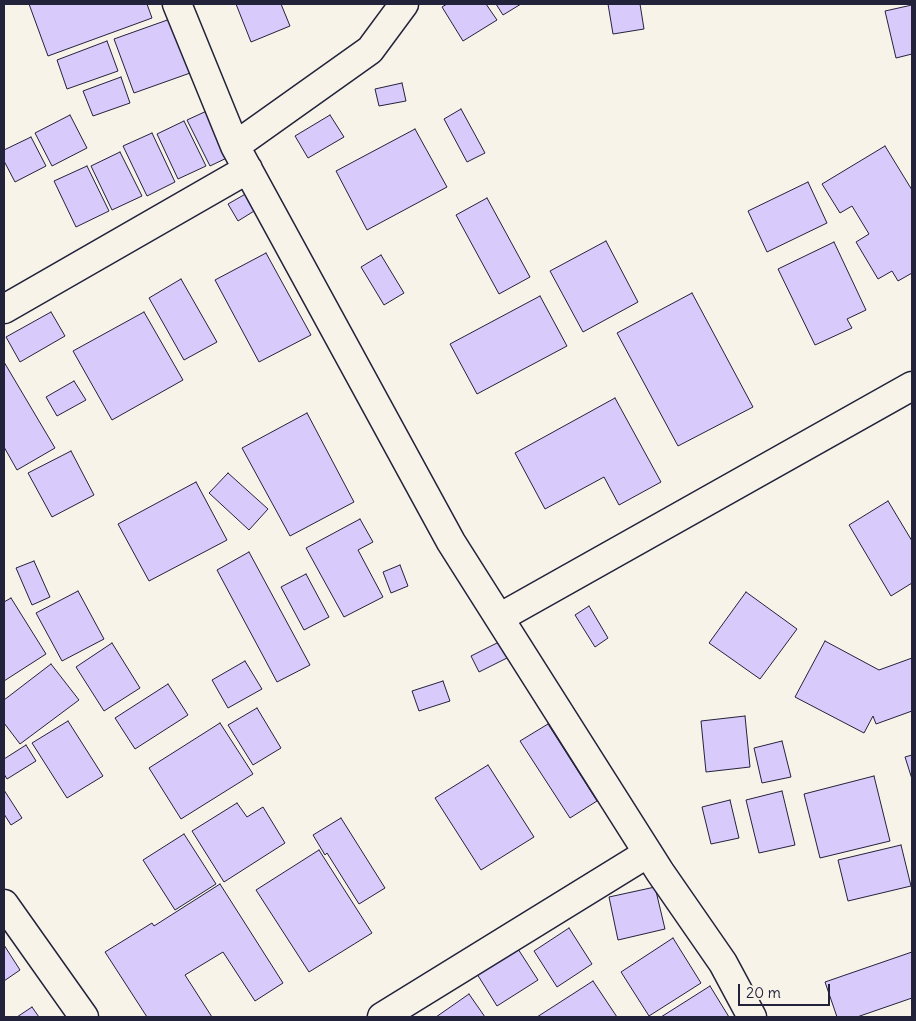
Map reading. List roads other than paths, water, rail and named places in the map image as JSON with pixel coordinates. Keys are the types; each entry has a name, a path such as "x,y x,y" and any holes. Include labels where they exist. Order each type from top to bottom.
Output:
{"street":[{"path":"177,4 242,157 451,542 648,852 723,963 752,1017"},
{"path":"4,309 242,157 370,50 404,4"},
{"path":"499,618 912,386"},
{"path":"382,1017 648,852"},
{"path":"4,904 84,1017"}]}
